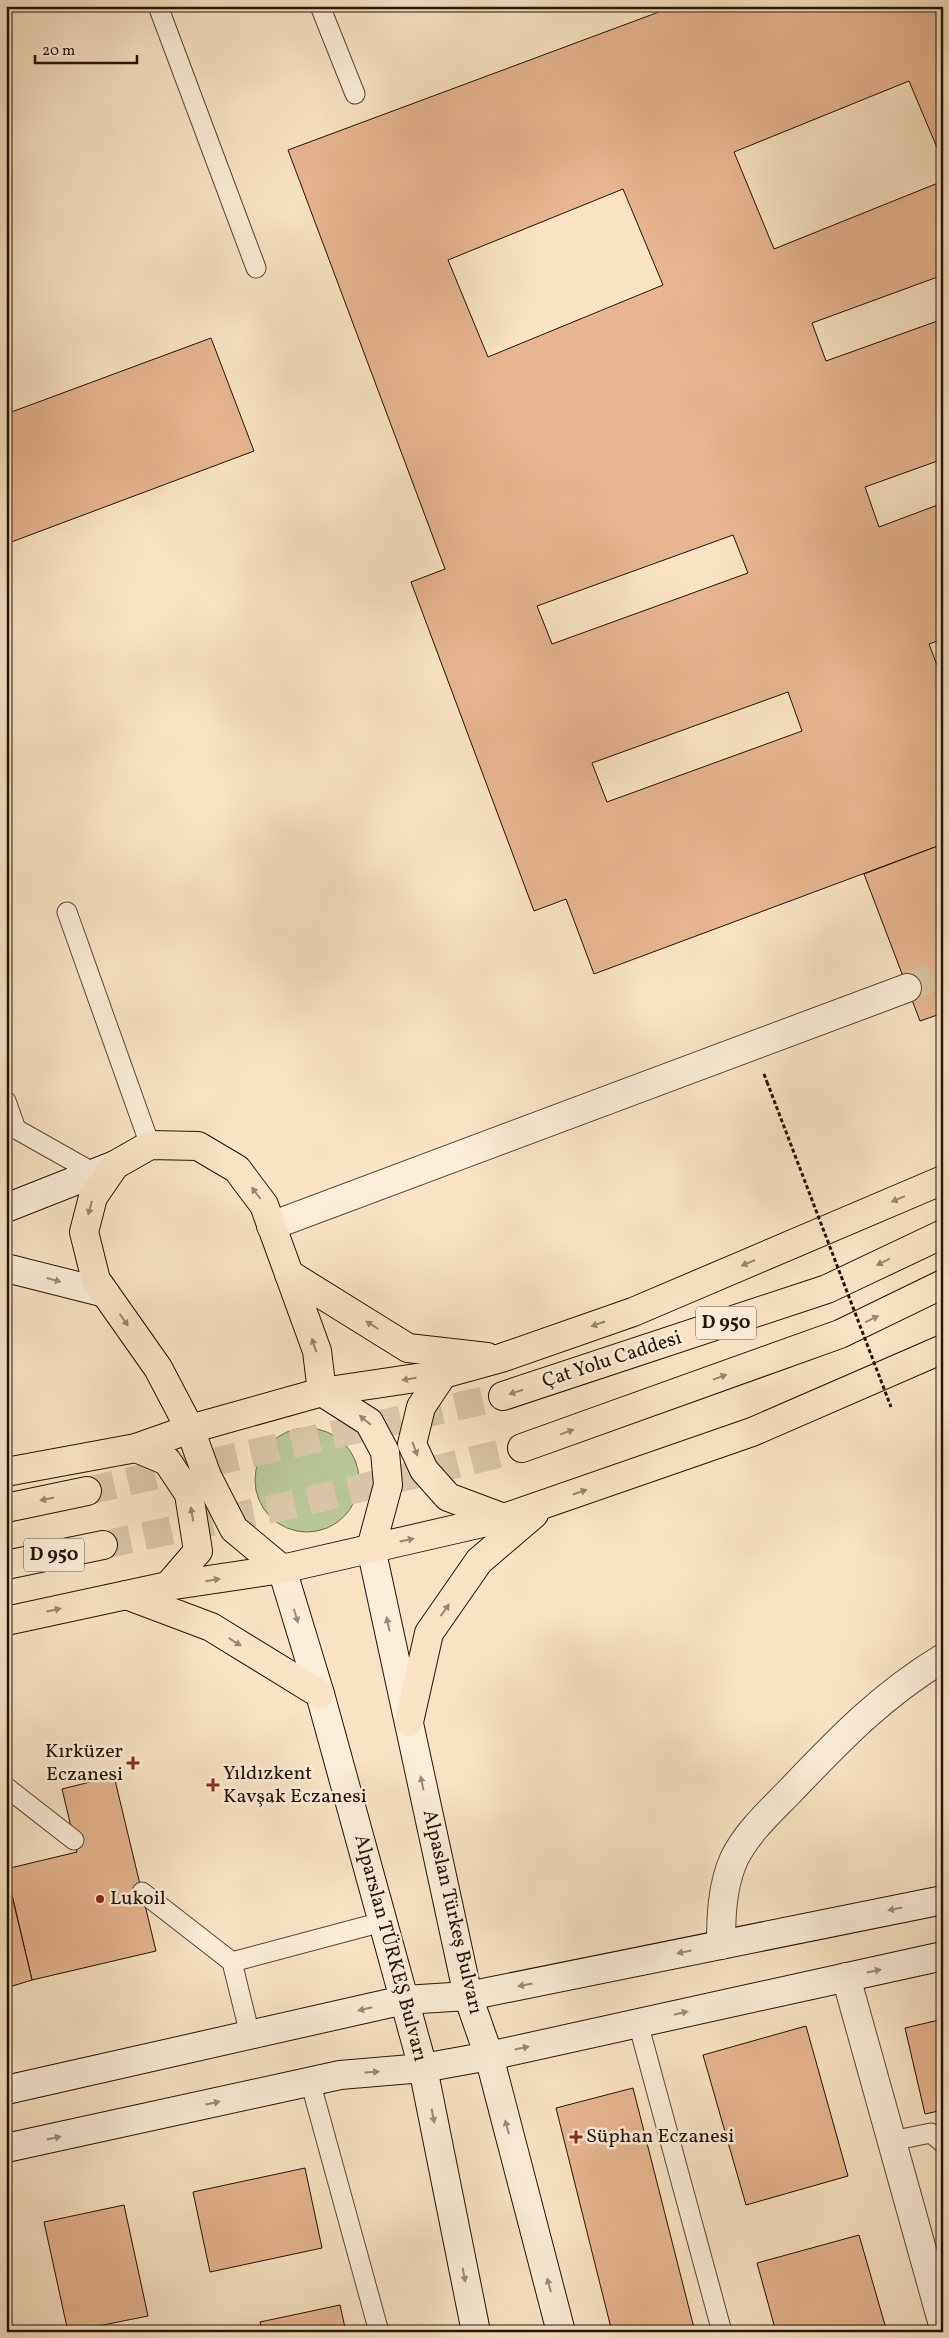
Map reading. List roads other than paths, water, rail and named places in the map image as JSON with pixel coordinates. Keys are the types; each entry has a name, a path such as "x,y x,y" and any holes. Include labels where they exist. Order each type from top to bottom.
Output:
{"highway":[{"path":"282,1569 234,1529 207,1476 190,1429 158,1368 96,1280 84,1232 93,1197 104,1169 150,1145 198,1146 237,1168 264,1205 272,1226 317,1351 322,1392"},
{"path":"6,1472 136,1448 190,1429 322,1392 443,1374 501,1358 633,1312 943,1180"},
{"name":"Çat Yolu Caddesi","path":"503,1396 827,1290 943,1234"},
{"path":"289,1274 408,1348 501,1358"},
{"name":"D 950","path":"522,1448 840,1334 943,1284"},
{"path":"6,1620 168,1586 282,1569 504,1518 752,1432 943,1349"},
{"path":"443,1374 421,1408 412,1444 424,1470 448,1497 504,1518"},
{"path":"322,1392 369,1422 385,1452 388,1485 371,1548"},
{"path":"136,1448 167,1461 189,1494 198,1551 168,1586"},
{"path":"6,1508 87,1491"},
{"path":"409,1722 429,1633 479,1560 546,1504"},
{"name":"D 950","path":"6,1565 102,1545"},
{"path":"126,1595 211,1627 320,1694"}],"street":[{"path":"272,1226 907,988"},
{"path":"6,1208 104,1169"},
{"path":"6,1268 105,1293"},
{"name":"Alpaslan Türkeş Bulvarı","path":"371,1548 468,1996 489,2056 561,2332"},
{"name":"Alparslan TÜRKEŞ Bulvarı","path":"282,1569 320,1694 423,2068 476,2332"},
{"path":"721,1945 721,1913 726,1885 734,1860 747,1837 864,1716 912,1677 943,1658"},
{"path":"6,2090 404,2000 468,1996 943,1900"},
{"path":"6,2148 340,2075 423,2068 489,2056 943,1956"},
{"path":"846,1977 943,2325"}],"lane":[{"path":"158,6 256,268"},
{"path":"320,6 355,94"},
{"path":"67,912 150,1145"},
{"path":"6,1101 11,1128 104,1169"},
{"path":"6,1788 74,1840"},
{"path":"142,1892 232,1962 250,2035"},
{"path":"232,1962 382,1922"},
{"path":"638,2023 722,2332"},
{"path":"310,2081 379,2332"},
{"path":"892,2141 931,2133 943,2143"}],"tunnel":[{"path":"907,988 943,973"},
{"path":"87,1491 503,1396"},
{"path":"103,1545 304,1502 522,1448"}],"place":[{"name":"Kırküzer Eczanesi","path":"133,1763"},
{"name":"Yıldızkent Kavşak Eczanesi","path":"213,1785"},
{"name":"Lukoil","path":"100,1899"},
{"name":"Süphan Eczanesi","path":"576,2137"}]}
